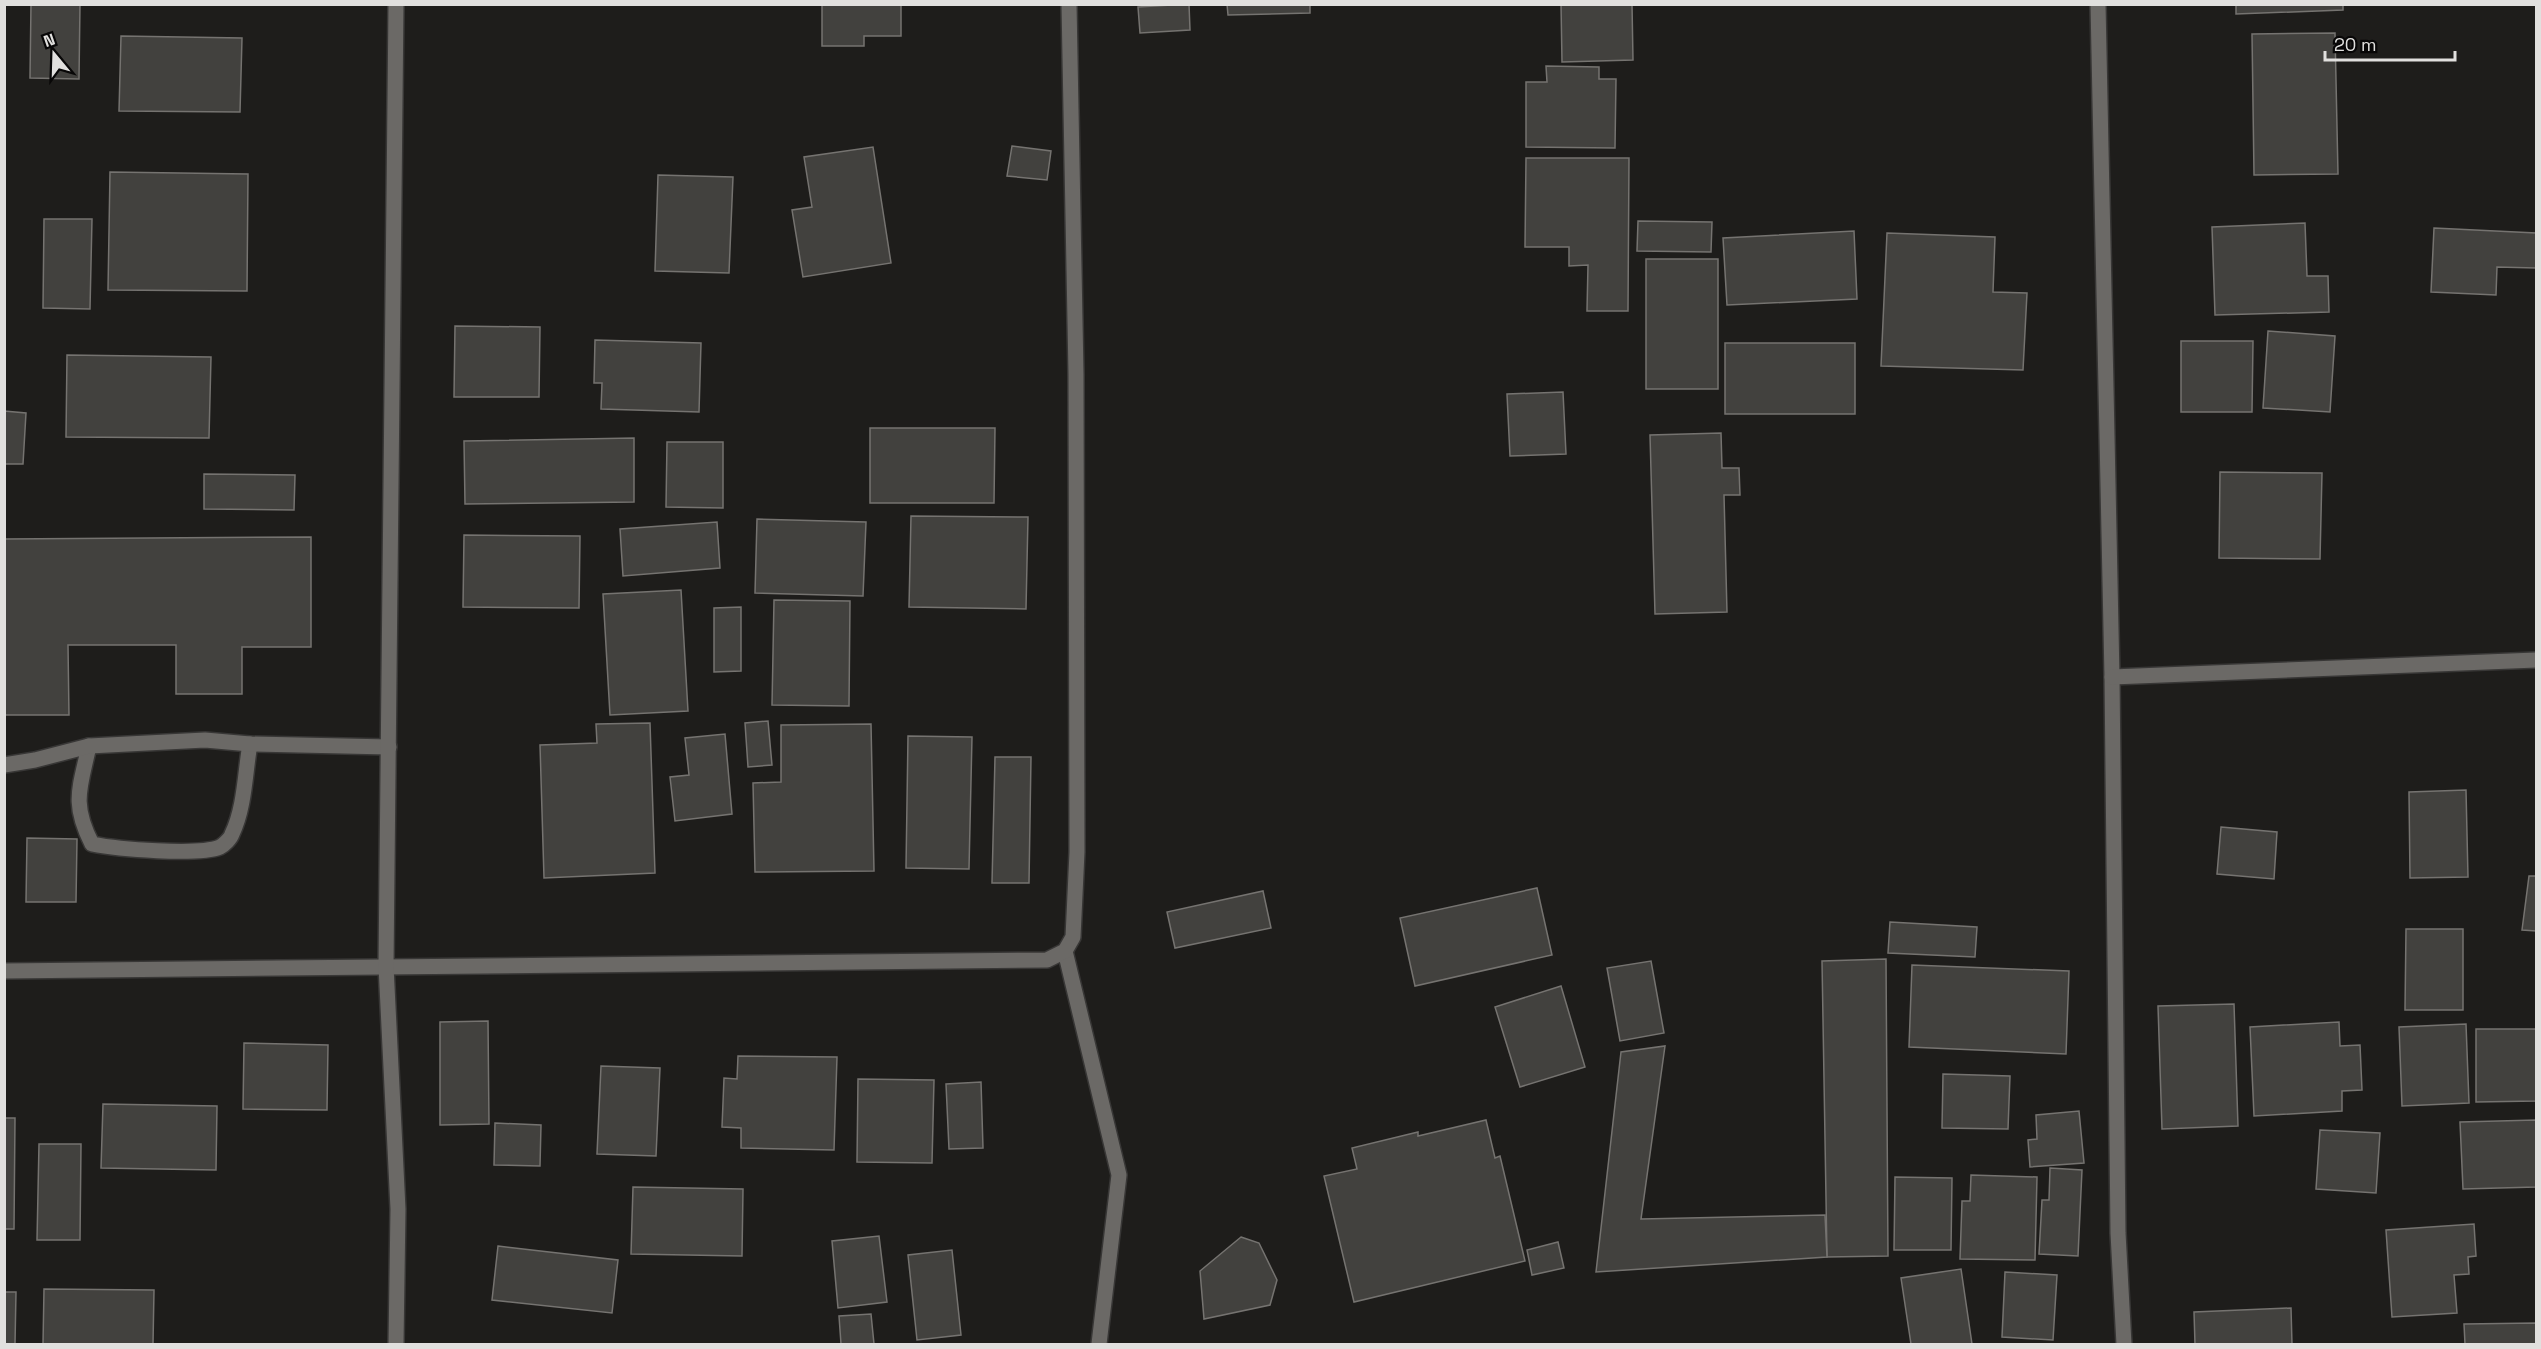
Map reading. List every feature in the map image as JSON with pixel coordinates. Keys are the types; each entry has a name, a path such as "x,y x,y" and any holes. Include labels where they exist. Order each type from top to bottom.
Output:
{"street":[{"path":"396,4 386,966 398,1209 396,1344"},
{"path":"4,971 1047,960 1065,951 1073,937 1077,852 1077,386 1069,4"},
{"path":"2098,4 2112,677 2118,1233 2124,1344"},
{"path":"2112,677 2536,660"},
{"path":"4,765 35,760 89,746 205,740 250,744 389,747"},
{"path":"89,746 77,801 83,826 92,844 113,849 186,851 221,847 232,835 239,810 250,744"},
{"path":"1065,951 1119,1175 1099,1344"}],"building":[{"path":"31,4 80,4 79,79 30,78"},
{"path":"822,4 901,4 901,36 864,36 864,46 822,46"},
{"path":"1189,4 1190,30 1140,33 1138,7"},
{"path":"1227,4 1310,4 1310,13 1228,15"},
{"path":"1561,4 1632,4 1633,60 1562,62"},
{"path":"2236,4 2343,4 2343,10 2236,14"},
{"path":"2335,33 2338,174 2254,175 2252,34"},
{"path":"121,36 242,38 240,112 119,111"},
{"path":"1546,66 1599,67 1599,79 1616,79 1615,148 1526,147 1526,82 1547,82"},
{"path":"1012,146 1051,151 1047,180 1007,176"},
{"path":"873,147 891,263 803,277 792,210 812,207 804,157"},
{"path":"1526,158 1629,158 1628,311 1587,311 1588,265 1569,266 1569,247 1525,247"},
{"path":"110,172 248,174 247,291 108,290"},
{"path":"658,175 733,177 729,273 655,271"},
{"path":"44,219 92,219 90,309 43,308"},
{"path":"1638,221 1712,222 1711,252 1637,251"},
{"path":"2305,223 2307,276 2328,276 2329,312 2215,315 2212,227"},
{"path":"2434,228 2536,233 2536,268 2497,267 2496,295 2431,292"},
{"path":"1854,231 1857,299 1727,305 1723,238"},
{"path":"1887,233 1995,237 1993,292 2027,293 2023,370 1881,366"},
{"path":"1646,259 1718,259 1718,389 1646,389"},
{"path":"455,326 540,327 539,397 454,397"},
{"path":"2268,331 2335,336 2330,412 2263,408"},
{"path":"595,340 701,343 699,412 601,409 602,383 594,383"},
{"path":"2181,341 2253,341 2252,412 2181,412"},
{"path":"1725,343 1855,343 1855,414 1725,414"},
{"path":"67,355 211,357 209,438 66,437"},
{"path":"1563,392 1566,454 1510,456 1507,394"},
{"path":"4,411 26,413 23,464 4,464"},
{"path":"870,428 995,428 994,503 870,503"},
{"path":"1721,433 1722,468 1739,468 1740,495 1724,495 1727,612 1655,614 1650,435"},
{"path":"634,438 634,502 465,504 464,441"},
{"path":"667,442 723,442 723,508 666,507"},
{"path":"2220,472 2322,473 2320,559 2219,558"},
{"path":"204,474 295,475 294,510 204,509"},
{"path":"911,516 1028,517 1026,609 909,607"},
{"path":"757,519 866,522 863,596 755,593"},
{"path":"717,522 720,568 623,576 620,529"},
{"path":"464,535 580,536 579,608 463,607"},
{"path":"311,537 311,647 242,647 242,694 176,694 176,645 68,645 69,715 4,715 4,539"},
{"path":"681,590 688,711 610,715 603,594"},
{"path":"774,600 850,601 849,706 772,705"},
{"path":"741,607 741,671 714,672 714,608"},
{"path":"768,721 772,765 748,767 745,723"},
{"path":"650,723 655,873 544,878 540,745 597,743 596,724"},
{"path":"871,724 874,871 755,872 753,783 781,782 781,725"},
{"path":"725,734 732,814 675,821 670,777 689,775 685,738"},
{"path":"908,736 972,737 969,869 906,868"},
{"path":"995,757 1031,757 1029,883 992,883"},
{"path":"2466,790 2468,877 2410,878 2409,792"},
{"path":"2221,827 2277,832 2274,879 2217,874"},
{"path":"27,838 77,839 76,902 26,902"},
{"path":"2529,876 2536,876 2536,931 2522,930"},
{"path":"1537,888 1552,955 1415,986 1400,918"},
{"path":"1263,891 1271,928 1175,948 1167,912"},
{"path":"1890,922 1977,927 1975,957 1888,953"},
{"path":"2406,929 2463,929 2463,1010 2405,1010"},
{"path":"1886,959 1888,1256 1827,1257 1822,961"},
{"path":"1651,961 1664,1033 1620,1041 1607,968"},
{"path":"1912,965 2069,971 2066,1054 1909,1047"},
{"path":"1561,986 1585,1067 1520,1087 1495,1007"},
{"path":"2234,1004 2238,1126 2162,1129 2158,1006"},
{"path":"488,1021 489,1124 440,1125 440,1022"},
{"path":"2339,1022 2340,1046 2360,1045 2362,1090 2342,1091 2342,1111 2254,1116 2250,1027"},
{"path":"2466,1024 2469,1103 2402,1106 2399,1027"},
{"path":"2476,1029 2536,1029 2536,1101 2476,1102"},
{"path":"244,1043 328,1045 327,1110 243,1109"},
{"path":"1665,1046 1641,1219 1825,1215 1827,1257 1596,1272 1621,1052"},
{"path":"738,1056 837,1057 834,1150 741,1148 741,1128 722,1127 724,1078 737,1079"},
{"path":"601,1066 660,1068 656,1156 597,1154"},
{"path":"1943,1074 2010,1076 2008,1129 1942,1128"},
{"path":"858,1079 934,1080 932,1163 857,1162"},
{"path":"981,1082 983,1148 949,1149 946,1084"},
{"path":"103,1104 217,1106 216,1170 101,1168"},
{"path":"2079,1111 2084,1163 2030,1167 2028,1140 2037,1139 2036,1115"},
{"path":"4,1118 15,1118 14,1229 4,1229"},
{"path":"1486,1120 1495,1158 1500,1156 1525,1261 1354,1302 1324,1176 1357,1169 1352,1148 1418,1132 1418,1136"},
{"path":"2536,1120 2536,1187 2463,1189 2460,1122"},
{"path":"495,1123 541,1125 540,1166 494,1165"},
{"path":"2320,1130 2380,1133 2376,1193 2316,1189"},
{"path":"39,1144 81,1144 80,1240 37,1240"},
{"path":"2050,1168 2082,1170 2078,1256 2039,1254 2042,1200 2049,1200"},
{"path":"1971,1175 2037,1177 2035,1260 1960,1259 1962,1201 1970,1201"},
{"path":"1895,1177 1952,1178 1951,1250 1894,1250"},
{"path":"633,1187 743,1189 742,1256 631,1254"},
{"path":"2474,1224 2476,1256 2468,1257 2469,1274 2454,1275 2457,1313 2392,1317 2386,1230"},
{"path":"879,1236 887,1302 838,1308 832,1241"},
{"path":"1241,1237 1259,1243 1277,1280 1270,1305 1204,1319 1200,1271"},
{"path":"1558,1242 1564,1268 1532,1275 1527,1250"},
{"path":"498,1246 618,1260 612,1313 492,1300"},
{"path":"952,1250 961,1335 917,1340 908,1255"},
{"path":"1961,1269 1972,1344 1911,1344 1901,1278"},
{"path":"2005,1272 2057,1275 2053,1340 2002,1337"},
{"path":"44,1289 154,1290 153,1344 43,1344"},
{"path":"4,1292 16,1292 15,1344 4,1344"},
{"path":"2291,1308 2292,1344 2195,1344 2194,1312"},
{"path":"871,1314 874,1344 841,1344 839,1316"},
{"path":"2536,1323 2536,1344 2465,1344 2464,1324"}]}
